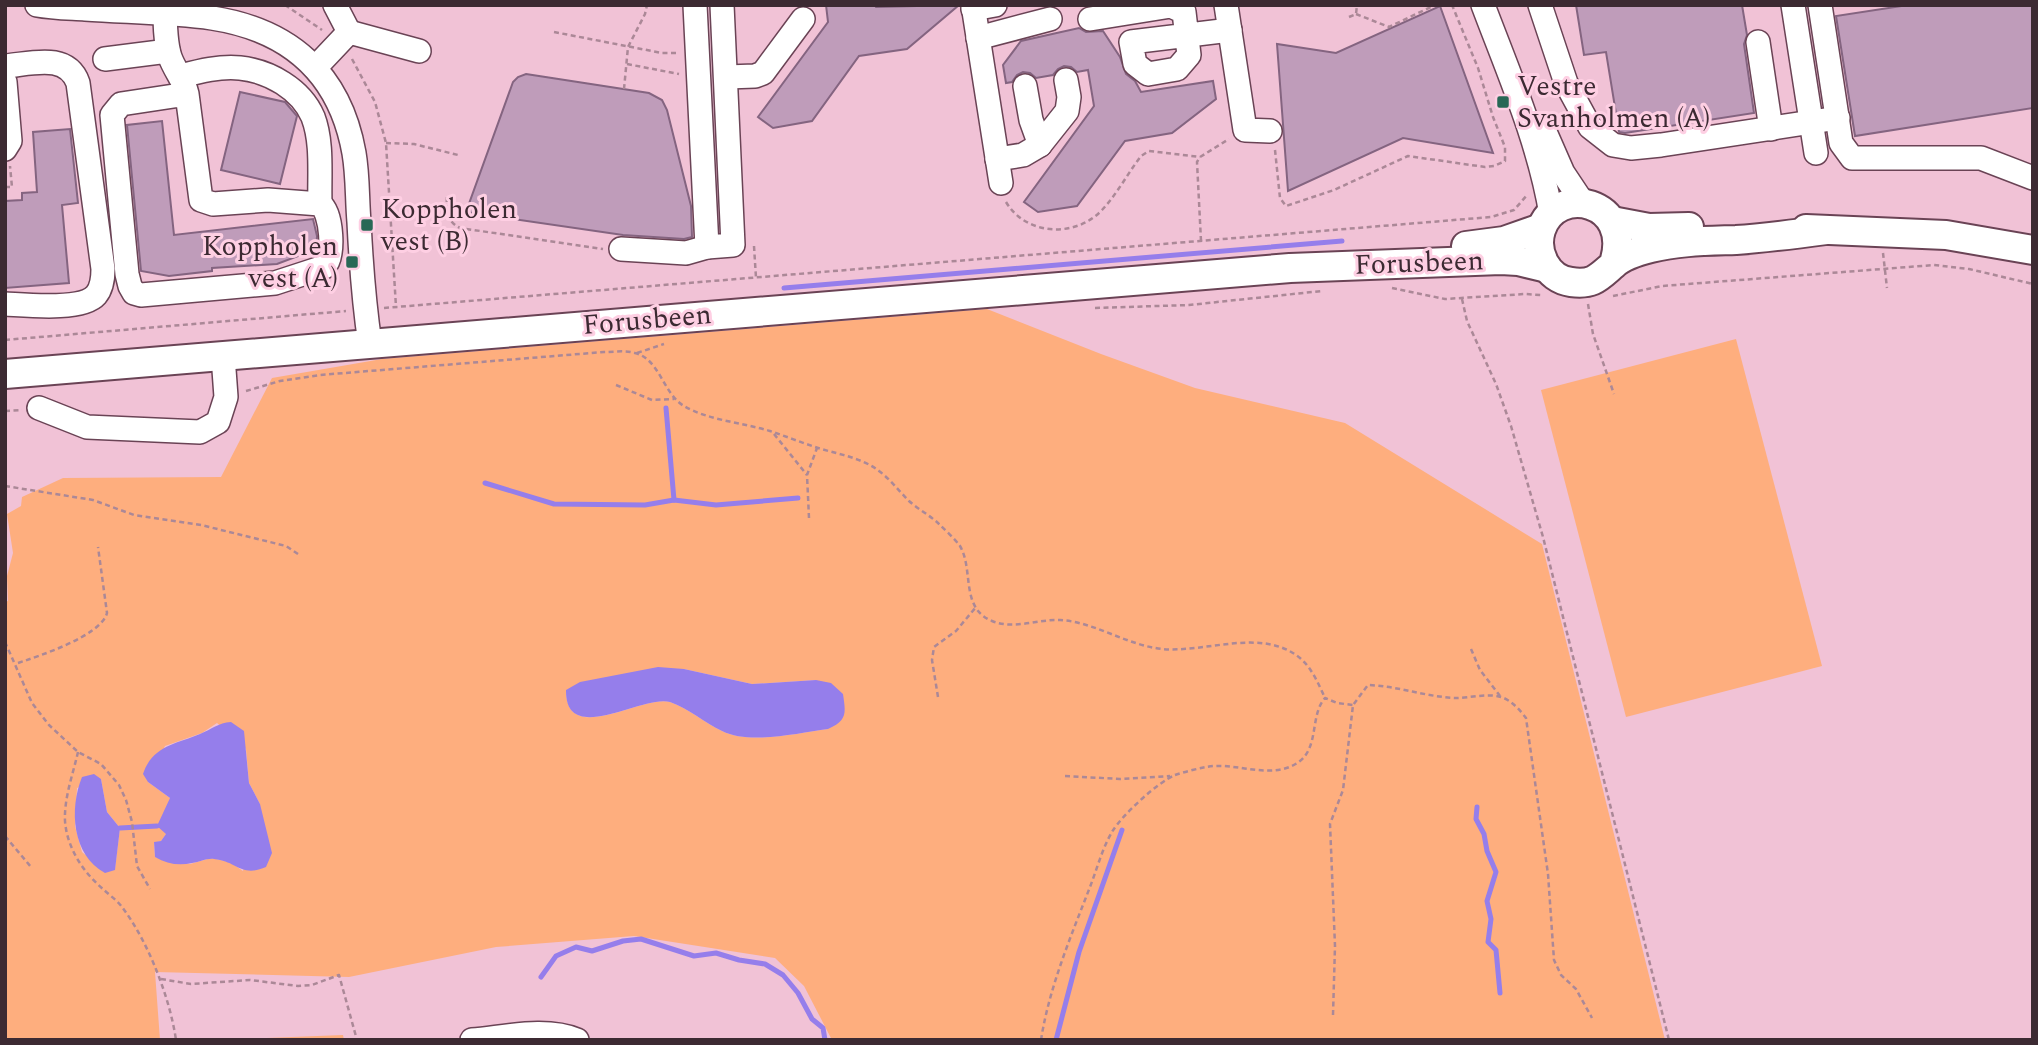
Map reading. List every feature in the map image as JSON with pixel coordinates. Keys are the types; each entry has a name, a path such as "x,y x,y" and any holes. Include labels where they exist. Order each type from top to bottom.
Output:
{"main road":[{"path":"1612,220 1618,234 1618,249 1614,263 1605,274 1586,283 1568,282 1557,277 1546,282 1538,242 1546,221 1571,204 1583,203 1594,206 1612,220 1649,228 1738,226 1883,231 1957,237 2033,250"},
{"name":"Forusbeen","path":"5,374 1290,268 1496,242 1546,221"},
{"path":"1614,263 1663,245 1775,237 1826,230"},
{"name":"Forusbeen","path":"1290,268 1501,260 1518,261 1546,282"}],"street":[{"path":"37,5 165,10 249,27 292,47 315,68 343,111 355,157 365,309 370,344"},
{"path":"335,5 349,32 419,51"},
{"path":"695,5 708,247"},
{"path":"621,249 686,253 708,247 733,245 722,5"},
{"path":"1226,5 1245,130 1270,131"},
{"path":"1483,5 1537,152 1545,181 1546,221"},
{"path":"1500,5 1548,138 1563,173 1583,203"},
{"path":"1540,5 1566,83 1590,127 1613,145 1631,148 1838,118"},
{"path":"1793,5 1816,153"},
{"path":"1820,5 1841,143 1852,158 1981,158 2033,178"},
{"path":"980,6 978,38 1001,183"},
{"path":"1090,19 1171,6 1184,12 1186,35 1230,30"},
{"path":"165,10 168,51 184,85 201,200 213,204 260,200 359,221"},
{"path":"727,77 763,73 803,19"},
{"path":"978,38 1050,19"},
{"path":"315,68 349,32"},
{"path":"1758,42 1771,129"},
{"path":"105,59 168,51"},
{"path":"5,66 50,62 68,67 75,73 103,279 95,297 87,302 37,306 5,304"},
{"path":"223,68 240,68 262,73 296,92 306,104 316,128 324,214 330,257 324,267 275,283 141,296 134,293 127,274 112,115 121,104 184,85 223,68"},
{"path":"997,159 1023,155 1040,145 1067,111 1069,97 1066,80"},
{"path":"5,82 10,141 6,148"},
{"path":"1026,86 1031,120 1040,145"},
{"path":"39,408 87,427 200,432 218,422 226,397 223,356"},
{"path":"472,1040 547,1033 569,1038"}],"path":[{"path":"624,89 628,47 647,5"},
{"path":"1356,14 1357,5"},
{"path":"1349,17 1356,14 1389,27 1435,5"},
{"path":"1270,131 1277,155 1280,198 1286,206 1334,190 1408,156 1494,166 1505,161 1506,156 1480,68 1452,5"},
{"path":"554,32 699,63"},
{"path":"627,64 677,74 699,63"},
{"path":"1001,183 1004,199 1011,211 1021,220 1038,228 1072,227 1085,223 1101,211 1141,156 1149,151 1200,157 1245,130"},
{"path":"386,144 401,142 458,155"},
{"path":"5,187 12,187 6,148"},
{"path":"1200,157 1196,172 1200,241"},
{"path":"5,340 1491,217 1514,210 1534,186"},
{"path":"447,197 447,213 455,226 460,228 609,250 621,249"},
{"path":"1883,231 1887,288"},
{"path":"1605,298 1662,286 1951,266 2033,284"},
{"path":"1385,288 1444,299 1462,299 1525,294 1546,282"},
{"path":"1090,308 1189,305 1329,290"},
{"path":"1462,299 1467,321 1496,384 1511,426 1543,537 1669,1040"},
{"path":"1597,300 1588,301 1593,334 1614,394"},
{"path":"226,397 280,381 320,375 604,352 637,353 670,341"},
{"path":"637,353 655,368 674,399 693,411 773,432 848,456 878,470 910,502 939,524 960,547 967,583 976,607 992,621 1008,624 1060,620 1082,624 1129,642 1162,649 1206,648 1250,642 1272,644 1283,647 1302,659 1314,675 1325,698 1353,705"},
{"path":"616,384 652,400 674,399"},
{"path":"773,432 807,475"},
{"path":"809,518 807,475 817,448"},
{"path":"5,487 93,500 134,515 201,525 286,546 298,554"},
{"path":"5,526 5,550"},
{"path":"16,664 46,654 82,636 105,619 107,613 98,547"},
{"path":"938,697 932,660 934,647 956,631 976,607"},
{"path":"5,642 32,703 49,725 78,752 101,764 119,785 132,822 137,866 150,889"},
{"path":"1471,649 1480,670 1500,696 1517,707 1526,718 1548,874 1554,960 1561,975 1576,989 1592,1018"},
{"path":"1333,1015 1335,946 1331,824 1343,790 1353,705 1368,685 1455,698 1500,696"},
{"path":"1065,776 1120,779 1172,776 1209,766 1266,771 1289,768 1303,760 1312,742 1319,705 1325,698"},
{"path":"78,752 65,821 71,846 80,865 122,906 161,979 170,1006 176,1040"},
{"path":"1041,1040 1044,1019 1069,942 1112,832 1133,806 1172,776"},
{"path":"5,836 31,867"},
{"path":"161,979 191,984 250,980 299,986 312,985 339,975 357,1040"}],"shaded area":[{"path":"987,309 1195,388 1345,423 1542,544 1665,1040 832,1040 804,986 775,958 634,936 496,947 349,977 155,972 160,1040 5,1040 5,602 8,601 7,576 13,553 7,514 21,506 22,497 63,478 221,477 272,378 382,359","holes":["684,669 752,684 816,680 828,729 774,737 746,737 722,731 670,702 642,705 592,717 578,715 569,707 566,690","217,723 246,749 249,783 260,804 243,871 230,862 211,858 190,864 155,857 154,843 161,841 167,833 170,798 148,782 165,746 202,733","101,779 107,812 120,828 115,869 105,872 82,852 75,826 77,788"]},
{"path":"1736,339 1822,666 1626,717 1541,390"},
{"path":"658,667 684,669 752,684 816,680 831,683 843,694 844,716 839,723 828,729 760,738 722,731 670,702 642,705 591,717 578,715 569,707 566,690 580,682"},
{"path":"231,722 244,731 249,783 260,804 272,853 266,867 251,871 222,860 178,864 155,857 154,842 161,841 166,834 157,826 170,798 148,782 143,774 147,765 152,757 166,747"},
{"path":"94,774 101,779 107,812 120,828 115,870 105,873 86,855 76,830 75,803 82,777"},
{"path":"343,1035 344,1040 213,1040"}],"building":[{"path":"826,5 959,5 907,49 859,56 812,121 773,128 758,117 828,22"},
{"path":"1576,5 1742,5 1747,35 1744,44 1754,113 1619,132 1606,52 1584,55"},
{"path":"1908,5 2033,5 2033,108 1855,136 1836,16"},
{"path":"1440,6 1493,153 1403,138 1288,191 1277,44 1336,53"},
{"path":"1079,28 1086,32 1103,31 1120,57 1126,74 1135,81 1141,92 1213,81 1216,99 1172,133 1125,141 1077,206 1038,212 1024,202 1094,106 1088,70 1077,72 1064,66 1053,75 1036,78 1023,72 1012,82 1006,83 1003,65 1021,41"},
{"path":"526,74 649,93 662,100 667,110 691,206 692,237 684,239 623,235 466,212 513,82"},
{"path":"240,92 285,102 297,116 280,184 221,170"},
{"path":"162,121 174,235 313,219 317,236 316,252 277,264 212,268 212,271 169,276 141,271 127,125"},
{"path":"70,129 78,203 62,205 69,283 5,288 5,201 22,200 22,193 37,192 33,132"}],"waterway":[{"path":"784,288 1342,241"},
{"path":"666,408 674,500"},
{"path":"485,483 554,504 645,505 674,500 716,505 798,498"},
{"path":"1477,807 1476,819 1484,834 1487,851 1496,872 1487,901 1491,919 1488,942 1496,950 1500,993"},
{"path":"120,828 157,826"},
{"path":"1056,1040 1079,952 1122,830"},
{"path":"541,977 556,956 576,947 592,951 623,941 641,939 694,956 716,953 765,964 783,975 798,993 812,1019 823,1028 825,1040"}],"place":[{"name":"Vestre Svanholmen (A)","path":"1503,102"},
{"name":"Koppholen vest (B)","path":"367,225"},
{"name":"Koppholen vest (A)","path":"352,262"}]}
